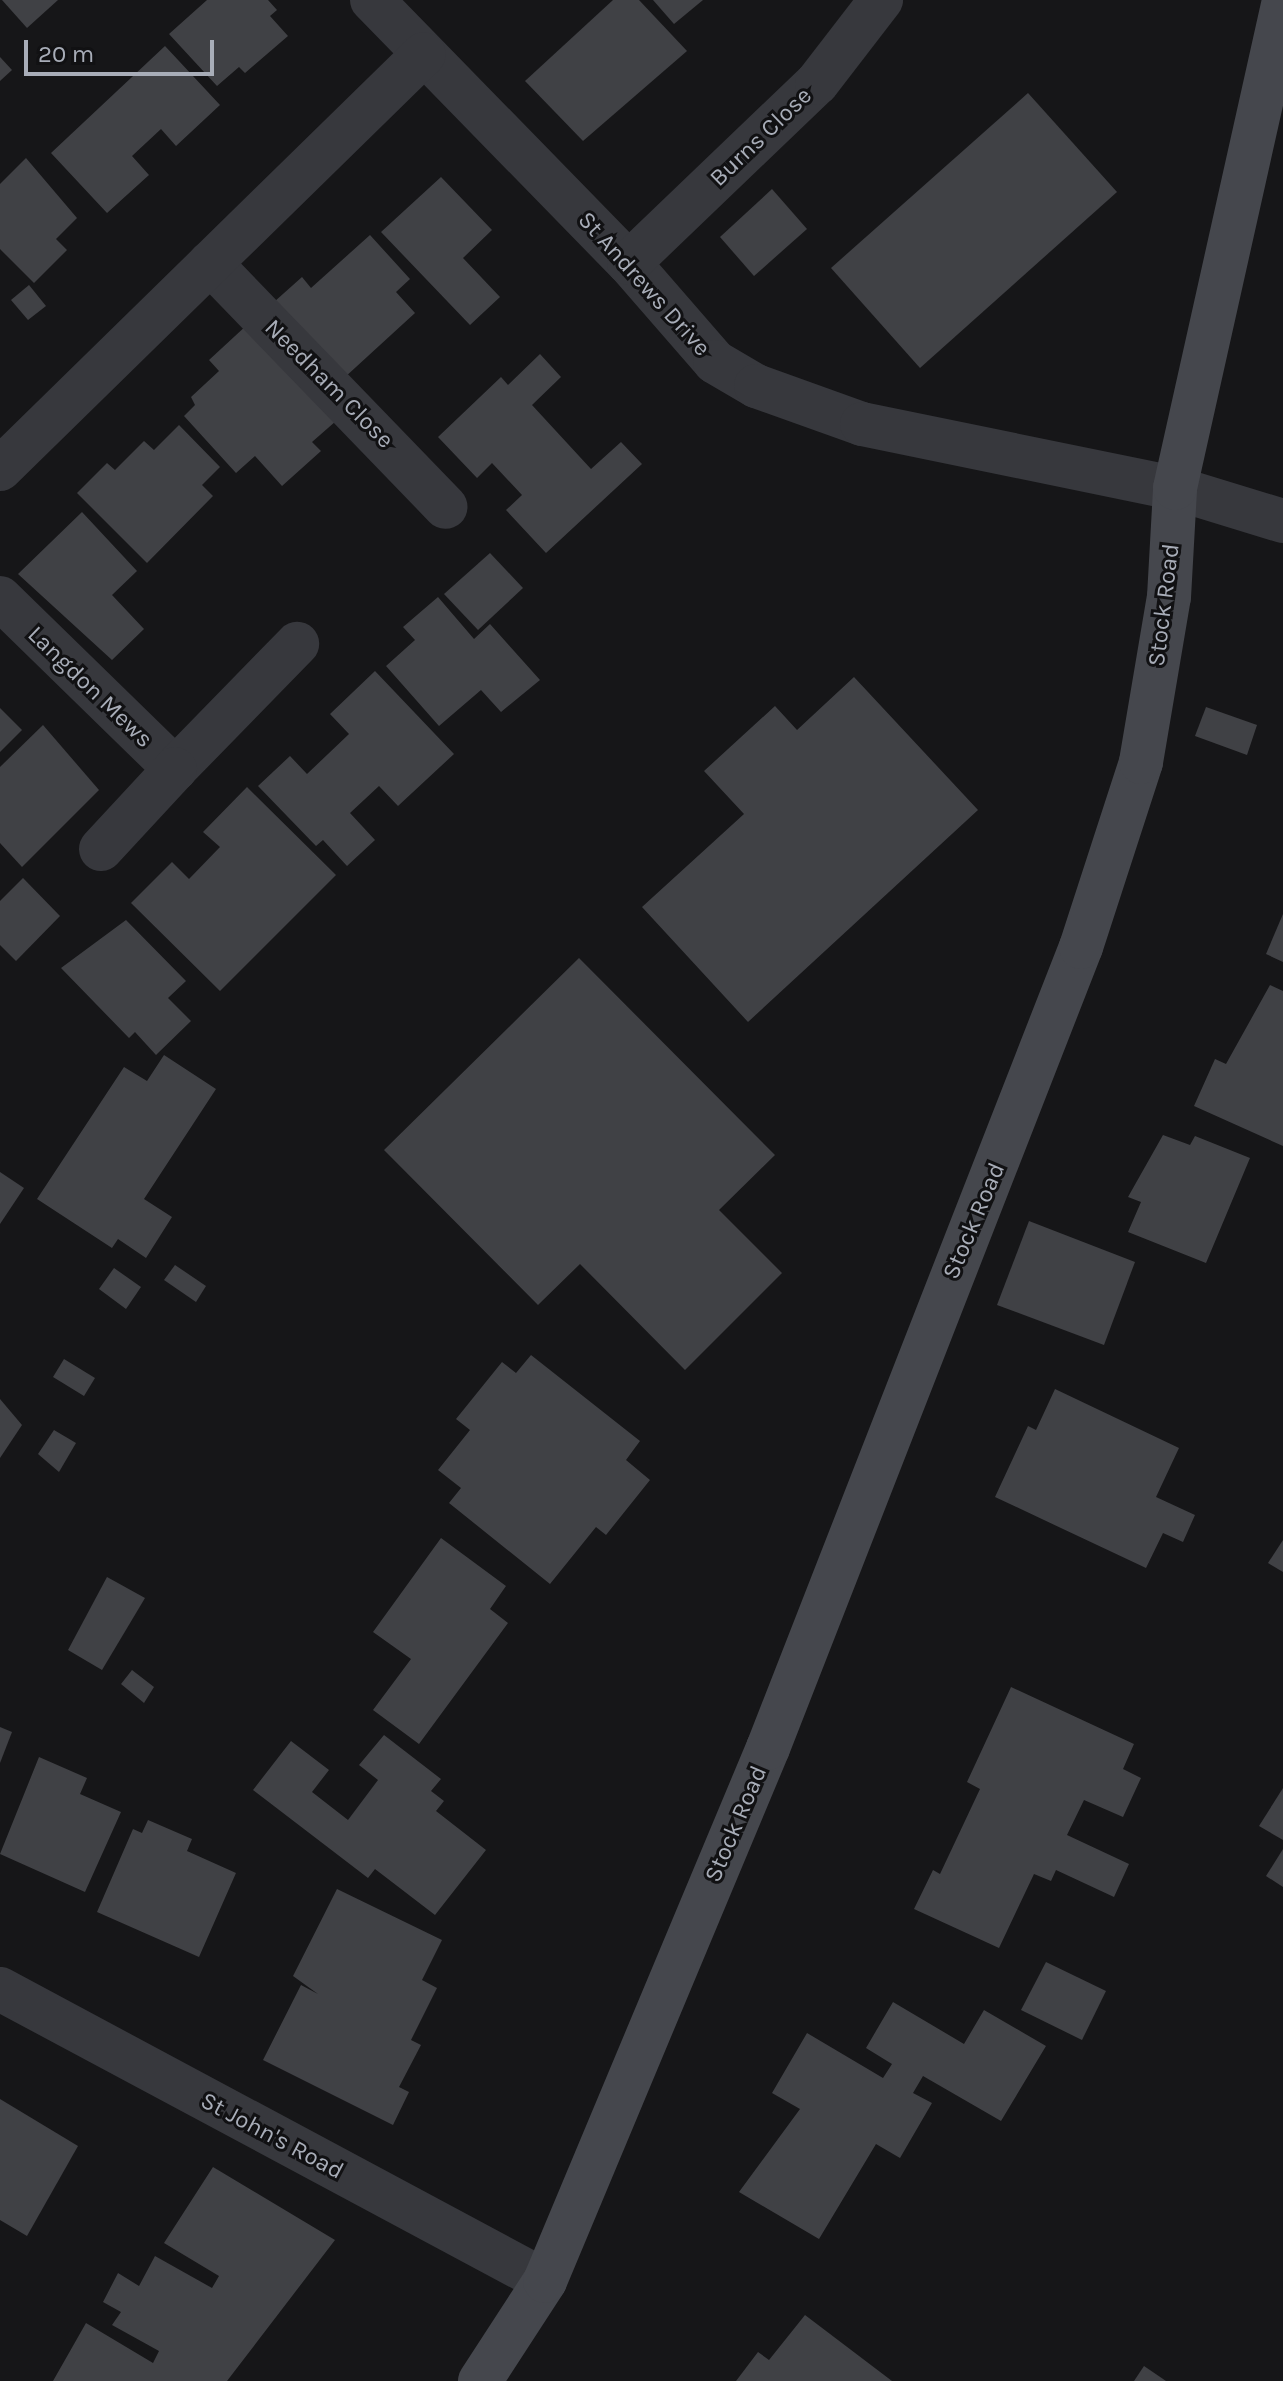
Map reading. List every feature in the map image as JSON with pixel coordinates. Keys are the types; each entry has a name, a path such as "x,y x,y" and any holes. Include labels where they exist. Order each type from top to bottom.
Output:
{"main road":[{"name":"Stock Road","path":"480,2381 545,2281 768,1748 1081,947 1141,762 1169,597 1175,488 1283,3"}],"street":[{"name":"St Andrews Drive","path":"372,0 629,263 715,362 803,407 927,440 1175,488 1283,521"},
{"name":"Burns Close","path":"629,263 817,83 881,0"},
{"path":"0,469 424,54"},
{"name":"Needham Close","path":"210,263 446,507"},
{"name":"Langdon Mews","path":"3,602 175,769"},
{"path":"101,849 297,644"},
{"name":"St John's Road","path":"0,1989 545,2281"}],"building":[{"path":"2,0 58,0 27,28"},
{"path":"207,0 268,0 277,10 270,16 288,36 245,73 239,67 217,86 169,34"},
{"path":"613,0 639,0 687,51 583,141 525,81"},
{"path":"653,0 703,0 674,24"},
{"path":"165,46 220,105 176,146 161,129 132,156 149,175 107,213 51,153"},
{"path":"0,57 12,70 0,81"},
{"path":"1028,93 1117,192 920,368 831,268"},
{"path":"26,158 77,218 56,239 67,250 34,283 0,249 0,184"},
{"path":"441,177 492,230 463,258 500,297 470,325 381,232"},
{"path":"772,189 807,229 754,276 720,237"},
{"path":"370,235 410,279 396,292 415,313 344,378 274,302 302,277 311,288"},
{"path":"29,285 46,306 28,320 11,300"},
{"path":"248,324 336,421 312,442 321,451 282,486 255,456 236,473 184,416 195,405 191,397 219,371 209,360"},
{"path":"540,354 561,377 532,405 591,469 621,442 642,464 546,553 506,510 522,495 492,463 477,478 438,437 501,377 508,385"},
{"path":"179,425 220,467 202,485 213,496 147,563 77,493 107,463 115,470 144,441 154,450"},
{"path":"82,512 137,571 112,595 144,629 112,660 18,574"},
{"path":"490,553 523,588 478,630 444,594"},
{"path":"438,597 474,639 490,624 540,680 501,712 481,690 439,726 386,666 415,640 403,627"},
{"path":"375,671 454,754 398,806 379,786 350,813 375,840 347,866 323,840 316,846 258,786 290,756 307,774 349,734 330,714"},
{"path":"854,677 978,810 748,1022 642,907 744,814 704,771 775,706 797,730"},
{"path":"1206,707 1257,725 1247,755 1195,736"},
{"path":"0,708 22,730 0,752"},
{"path":"43,725 99,790 22,867 0,843 0,767"},
{"path":"247,787 336,875 220,991 131,903 172,862 189,879 220,847 203,832"},
{"path":"23,878 60,916 16,961 0,945 0,901"},
{"path":"1283,914 1283,962 1266,954"},
{"path":"126,920 186,981 168,998 191,1021 156,1055 135,1032 129,1038 61,968"},
{"path":"579,958 775,1155 719,1210 782,1273 685,1370 580,1264 538,1305 384,1150"},
{"path":"1270,985 1283,991 1283,1146 1194,1106 1215,1059 1226,1064"},
{"path":"164,1055 216,1089 144,1199 172,1217 146,1258 118,1239 112,1248 37,1199 124,1067 147,1081"},
{"path":"1163,1135 1190,1145 1195,1136 1250,1158 1206,1263 1128,1232 1141,1202 1128,1197"},
{"path":"0,1172 24,1188 0,1224"},
{"path":"1029,1221 1135,1262 1104,1345 997,1305"},
{"path":"175,1265 206,1286 196,1302 164,1280"},
{"path":"114,1268 141,1287 126,1309 99,1289"},
{"path":"531,1355 640,1441 626,1460 650,1480 606,1535 596,1527 550,1584 449,1503 461,1488 438,1470 470,1430 456,1419 502,1362 516,1373"},
{"path":"64,1359 95,1378 84,1396 53,1377"},
{"path":"1055,1389 1179,1448 1156,1497 1195,1515 1183,1542 1163,1533 1146,1568 995,1497 1028,1426 1036,1430"},
{"path":"0,1399 22,1425 0,1458"},
{"path":"54,1430 76,1443 59,1472 38,1454"},
{"path":"441,1538 506,1586 490,1609 508,1623 419,1744 373,1710 411,1659 373,1632"},
{"path":"1283,1540 1283,1572 1268,1563"},
{"path":"107,1577 145,1598 102,1670 68,1650"},
{"path":"132,1670 154,1687 144,1703 121,1684"},
{"path":"1011,1687 1134,1744 1123,1769 1141,1778 1123,1817 1084,1800 1067,1835 1129,1864 1114,1897 1056,1870 1051,1881 1034,1874 999,1948 914,1909 933,1870 940,1874 980,1789 967,1782"},
{"path":"0,1727 12,1732 0,1763"},
{"path":"384,1735 441,1779 431,1791 444,1801 436,1811 486,1850 435,1915 375,1869 368,1878 253,1790 291,1741 329,1770 312,1792 348,1820 378,1780 359,1765"},
{"path":"39,1757 87,1778 80,1794 121,1812 85,1892 0,1854"},
{"path":"1283,1788 1283,1840 1259,1826"},
{"path":"148,1820 192,1839 187,1851 236,1873 199,1957 97,1912 133,1829 142,1833"},
{"path":"1283,1849 1283,1887 1266,1876"},
{"path":"337,1889 442,1940 422,1980 437,1988 411,2040 421,2045 399,2087 409,2092 393,2125 263,2060 301,1985 318,1994 293,1976"},
{"path":"1046,1962 1106,1991 1082,2040 1021,2010"},
{"path":"893,2002 964,2044 984,2010 1046,2046 1001,2121 923,2076 913,2093 932,2103 900,2158 876,2144 819,2239 739,2192 800,2109 772,2093 807,2033 883,2078 892,2064 866,2048"},
{"path":"0,2099 78,2146 27,2236 0,2220"},
{"path":"213,2167 335,2240 227,2381 53,2381 86,2323 153,2363 159,2351 112,2325 121,2312 103,2302 118,2273 139,2286 155,2256 212,2288 219,2276 164,2243"},
{"path":"805,2315 892,2381 736,2381 758,2352 769,2360"},
{"path":"1144,2366 1166,2381 1134,2381"}]}
